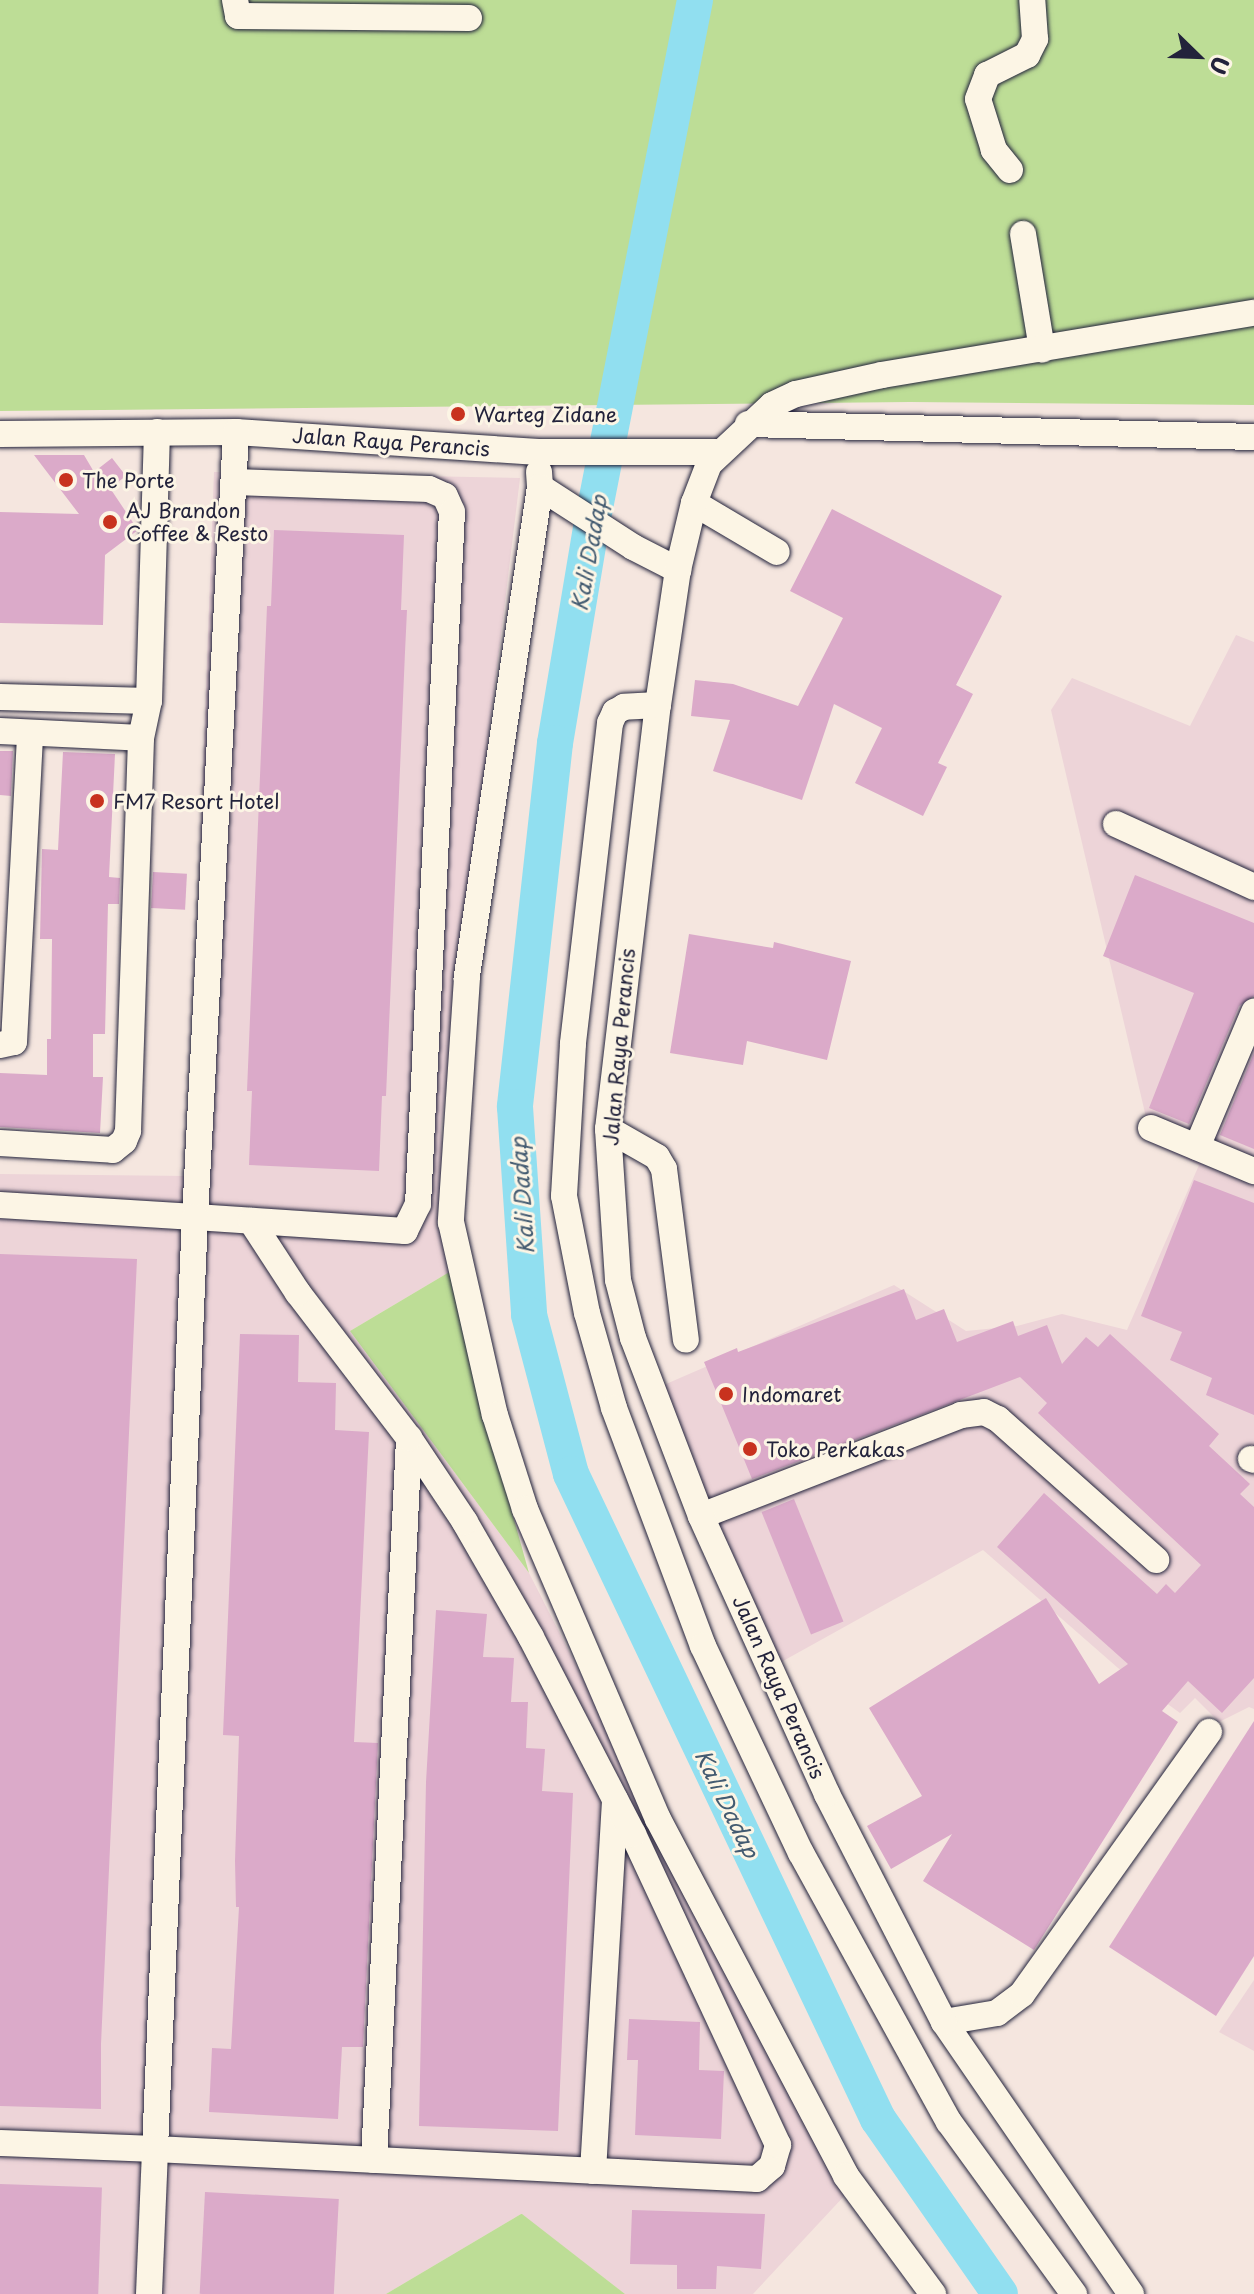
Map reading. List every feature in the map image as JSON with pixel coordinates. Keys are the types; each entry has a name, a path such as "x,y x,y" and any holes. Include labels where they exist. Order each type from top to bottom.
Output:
{"street":[{"path":"235,0 238,16 469,18"},
{"path":"1010,170 994,150 978,99 987,75 1027,55 1035,39 1032,0"},
{"path":"1023,234 1042,349"},
{"path":"719,452 772,405 796,394 882,375 1254,313"},
{"path":"748,424 1254,437"},
{"path":"0,1143 113,1150 124,1141 128,1131 141,738 149,701 157,432"},
{"path":"149,2294 195,1217 236,432"},
{"name":"Jalan Raya Perancis","path":"0,434 236,432 538,452 719,452"},
{"path":"538,452 540,487 467,978 451,1222 495,1415 525,1509 658,1819 846,2176 933,2294"},
{"name":"Jalan Raya Perancis","path":"719,452 703,477 694,503 678,570 658,705 608,1129 618,1280 633,1338 701,1516 827,1794 944,2022 1131,2294"},
{"path":"0,1205 405,1231 418,1204 452,512 445,496 429,489 235,482"},
{"path":"540,487 633,547 678,570"},
{"path":"694,503 777,552"},
{"path":"0,697 149,701"},
{"path":"658,705 624,707 615,712 610,723 573,1044 564,1196 587,1313 614,1408 703,1646 801,1853 949,2122 1074,2294"},
{"path":"0,731 141,738"},
{"path":"0,1045 14,1042 30,733"},
{"path":"1116,824 1254,887"},
{"path":"1197,1147 1254,1012"},
{"path":"1151,1128 1254,1171"},
{"path":"608,1129 657,1157 664,1169 686,1340"},
{"path":"0,2143 757,2179 772,2166 778,2145 615,1800 531,1637 465,1522 409,1438 298,1293 251,1221"},
{"path":"701,1516 961,1415 984,1412 998,1419 1156,1560"},
{"path":"374,2160 409,1438"},
{"path":"944,2022 997,2013 1022,1994 1209,1732"},
{"path":"593,2171 615,1800"}],"shaded area":[{"path":"214,472 520,478 441,1129 451,1271 350,1331 529,1573 846,2194 753,2294 625,2294 521,2214 386,2294 0,2294 0,1174 188,1176"},
{"path":"1236,635 1254,642 1254,1709 1249,1707 1219,1722 1195,1698 1180,1713 1118,1668 983,1550 765,1671 643,1394 894,1285 966,1331 1017,1326 1062,1314 1127,1330 1199,1165 1152,1143 1051,710 1072,678 1190,726"},
{"path":"1254,1980 1254,2051 1219,2032"}],"green space":[{"path":"0,0 1254,0 1254,405 910,402 0,411"},
{"path":"451,1271 487,1423 529,1573 350,1331"},
{"path":"521,2214 625,2294 386,2294"}],"building":[{"path":"34,455 84,455 94,472 112,458 126,476 110,488 138,530 105,555 103,625 0,623 0,512 79,514"},
{"path":"832,509 1002,596 956,685 973,694 938,763 947,767 923,816 855,783 882,728 834,704 802,800 713,771 730,720 691,716 695,680 733,684 798,706 843,618 790,591"},
{"path":"274,530 404,535 401,610 407,610 386,1096 382,1096 379,1171 249,1165 252,1091 247,1091 267,606 271,606"},
{"path":"0,751 13,751 11,796 0,795"},
{"path":"63,752 115,754 109,877 120,878 119,904 108,904 105,1034 93,1034 93,1077 103,1077 100,1133 0,1127 0,1073 47,1075 47,1039 51,1039 52,939 40,939 42,849 58,850"},
{"path":"153,872 187,874 185,910 151,908"},
{"path":"1135,875 1254,923 1254,996 1239,1006 1189,1124 1149,1108 1194,993 1103,956"},
{"path":"689,934 773,948 774,942 851,961 827,1060 747,1041 743,1065 670,1053"},
{"path":"1254,1053 1254,1149 1220,1135"},
{"path":"1194,1180 1254,1203 1254,1415 1206,1395 1212,1378 1170,1360 1182,1332 1141,1316"},
{"path":"0,1254 137,1259 101,2044 101,2109 0,2106"},
{"path":"904,1289 916,1320 944,1309 957,1342 1013,1321 1018,1336 1047,1325 1062,1364 1086,1337 1098,1347 1110,1334 1219,1434 1209,1446 1250,1484 1240,1494 1254,1507 1254,1678 1222,1713 1188,1681 1162,1711 1178,1722 1034,1950 923,1881 952,1834 891,1869 867,1826 922,1796 869,1708 1046,1598 1099,1684 1128,1664 997,1547 1044,1493 1157,1594 1166,1584 1175,1593 1201,1565 1038,1413 1047,1403 1020,1377 752,1479 704,1362"},
{"path":"240,1334 299,1335 298,1382 336,1383 335,1430 369,1432 354,1742 378,1743 363,2047 342,2047 338,2119 209,2112 212,2048 231,2049 239,1907 236,1907 235,1861 239,1736 223,1735"},
{"path":"794,1499 843,1621 811,1634 762,1512"},
{"path":"436,1610 487,1614 483,1657 514,1658 511,1702 528,1702 526,1748 545,1749 542,1791 573,1793 558,2131 419,2126 426,1782"},
{"path":"1254,1721 1254,1956 1216,2016 1109,1947"},
{"path":"629,2019 700,2022 699,2070 724,2071 721,2139 635,2135 638,2060 627,2060"},
{"path":"0,2184 102,2188 98,2294 0,2294"},
{"path":"205,2192 339,2199 334,2294 200,2294"},
{"path":"632,2210 765,2214 761,2269 717,2266 716,2289 677,2289 677,2265 630,2264"}],"waterway":[{"name":"Kali Dadap","path":"695,0 591,528 555,743 515,1107 529,1315 571,1474 878,2119 1000,2294"}],"place":[{"name":"Warteg Zidane","path":"458,414"},
{"name":"The Porte","path":"66,480"},
{"name":"AJ Brandon Coffee & Resto","path":"110,522"},
{"name":"FM7 Resort Hotel","path":"97,801"},
{"name":"Indomaret","path":"726,1394"},
{"name":"Toko Perkakas","path":"750,1449"}]}
